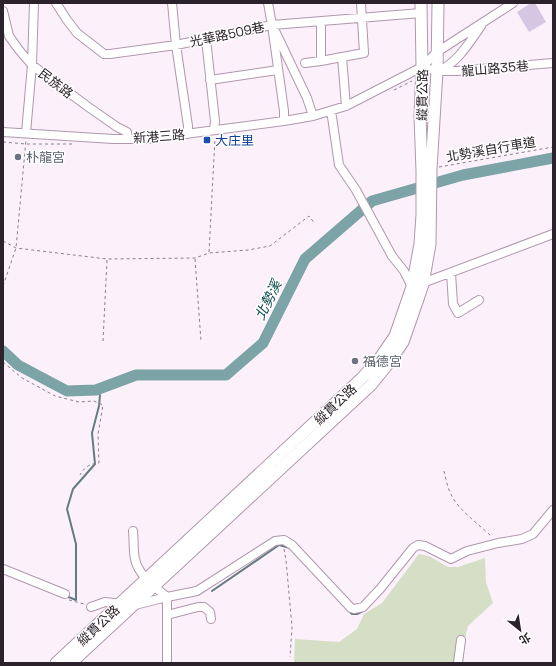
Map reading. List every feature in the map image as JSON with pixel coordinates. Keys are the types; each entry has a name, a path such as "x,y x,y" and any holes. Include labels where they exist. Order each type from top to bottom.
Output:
{"main road":[{"name":"縱貫公路","path":"75,658 120,604 150,582 371,384 388,364 403,342 418,299 417,286 430,244 426,214 427,170 437,71 438,3"},
{"name":"縱貫公路","path":"421,8 422,67 420,116 427,170"},
{"name":"縱貫公路","path":"56,663 75,658 134,605 150,582"}],"street":[{"path":"26,134 32,65 34,3"},
{"name":"光華路509巷","path":"56,3 77,33 104,54 176,45 272,25 362,17 421,8"},
{"path":"172,3 188,134"},
{"path":"268,3 284,111 284,121"},
{"path":"305,63 364,53 361,3"},
{"name":"新港三路","path":"3,132 113,139 147,139 313,116 346,106 422,67 438,52 513,3"},
{"name":"民族路","path":"3,11 9,36 32,65 87,106 117,127 127,132 128,138"},
{"path":"321,21 321,61"},
{"path":"437,71 446,68 453,62 485,21"},
{"path":"272,25 307,98 313,116"},
{"path":"206,39 215,121 214,130"},
{"path":"342,57 346,106"},
{"name":"龍山路35巷","path":"422,67 437,71 457,71 553,63"},
{"path":"210,80 278,70"},
{"path":"330,111 339,165 356,190 392,256 417,286 553,234"},
{"path":"451,273 453,304 458,313 479,300"},
{"path":"91,607 105,602 134,605 198,591 275,541 284,540 292,545 351,608 359,608 363,607 380,589 413,548 418,545 425,546 451,559 467,551 498,543 522,539 533,534 553,510"},
{"path":"133,531 135,559 138,569 167,597 167,663"},
{"path":"3,569 65,596"},
{"path":"167,615 198,607 204,607 210,612 211,619"},
{"path":"458,663 461,640"}],"path":[{"path":"209,253 214,130"},
{"path":"3,286 16,248 26,134"},
{"name":"北勢溪自行車道","path":"427,170 553,147"},
{"path":"3,241 16,248 107,259 195,258 209,253 248,250 270,246 309,216 315,224"},
{"path":"195,258 201,341"},
{"path":"103,341 107,259"},
{"path":"3,362 22,378 55,396 79,402 94,401 103,405 98,434 100,463 90,464 80,475"},
{"path":"444,471 447,483 454,499 462,509 498,543"},
{"path":"284,549 292,627 290,658"},
{"path":"65,596 91,607"}],"green space":[{"path":"419,554 429,556 448,567 458,567 485,558 486,582 493,603 468,626 461,663 294,663 295,639 339,642 357,629 364,614 382,603"}],"building":[{"path":"531,3 535,3 546,22 529,32 517,12"}],"waterway":[{"name":"北勢溪","path":"3,351 18,365 67,391 96,390 136,375 226,375 263,343 305,259 372,201 463,175 553,158"},
{"path":"66,596 76,600 76,544 67,509 73,489 95,464 92,433 99,406 100,395 96,390"},
{"path":"212,591 279,545 290,548"},
{"path":"348,610 352,614 357,614 363,611"}],"place":[{"name":"大庄里","path":"207,140"},
{"name":"朴龍宮","path":"18,157"},
{"name":"福德宮","path":"355,361"}]}
